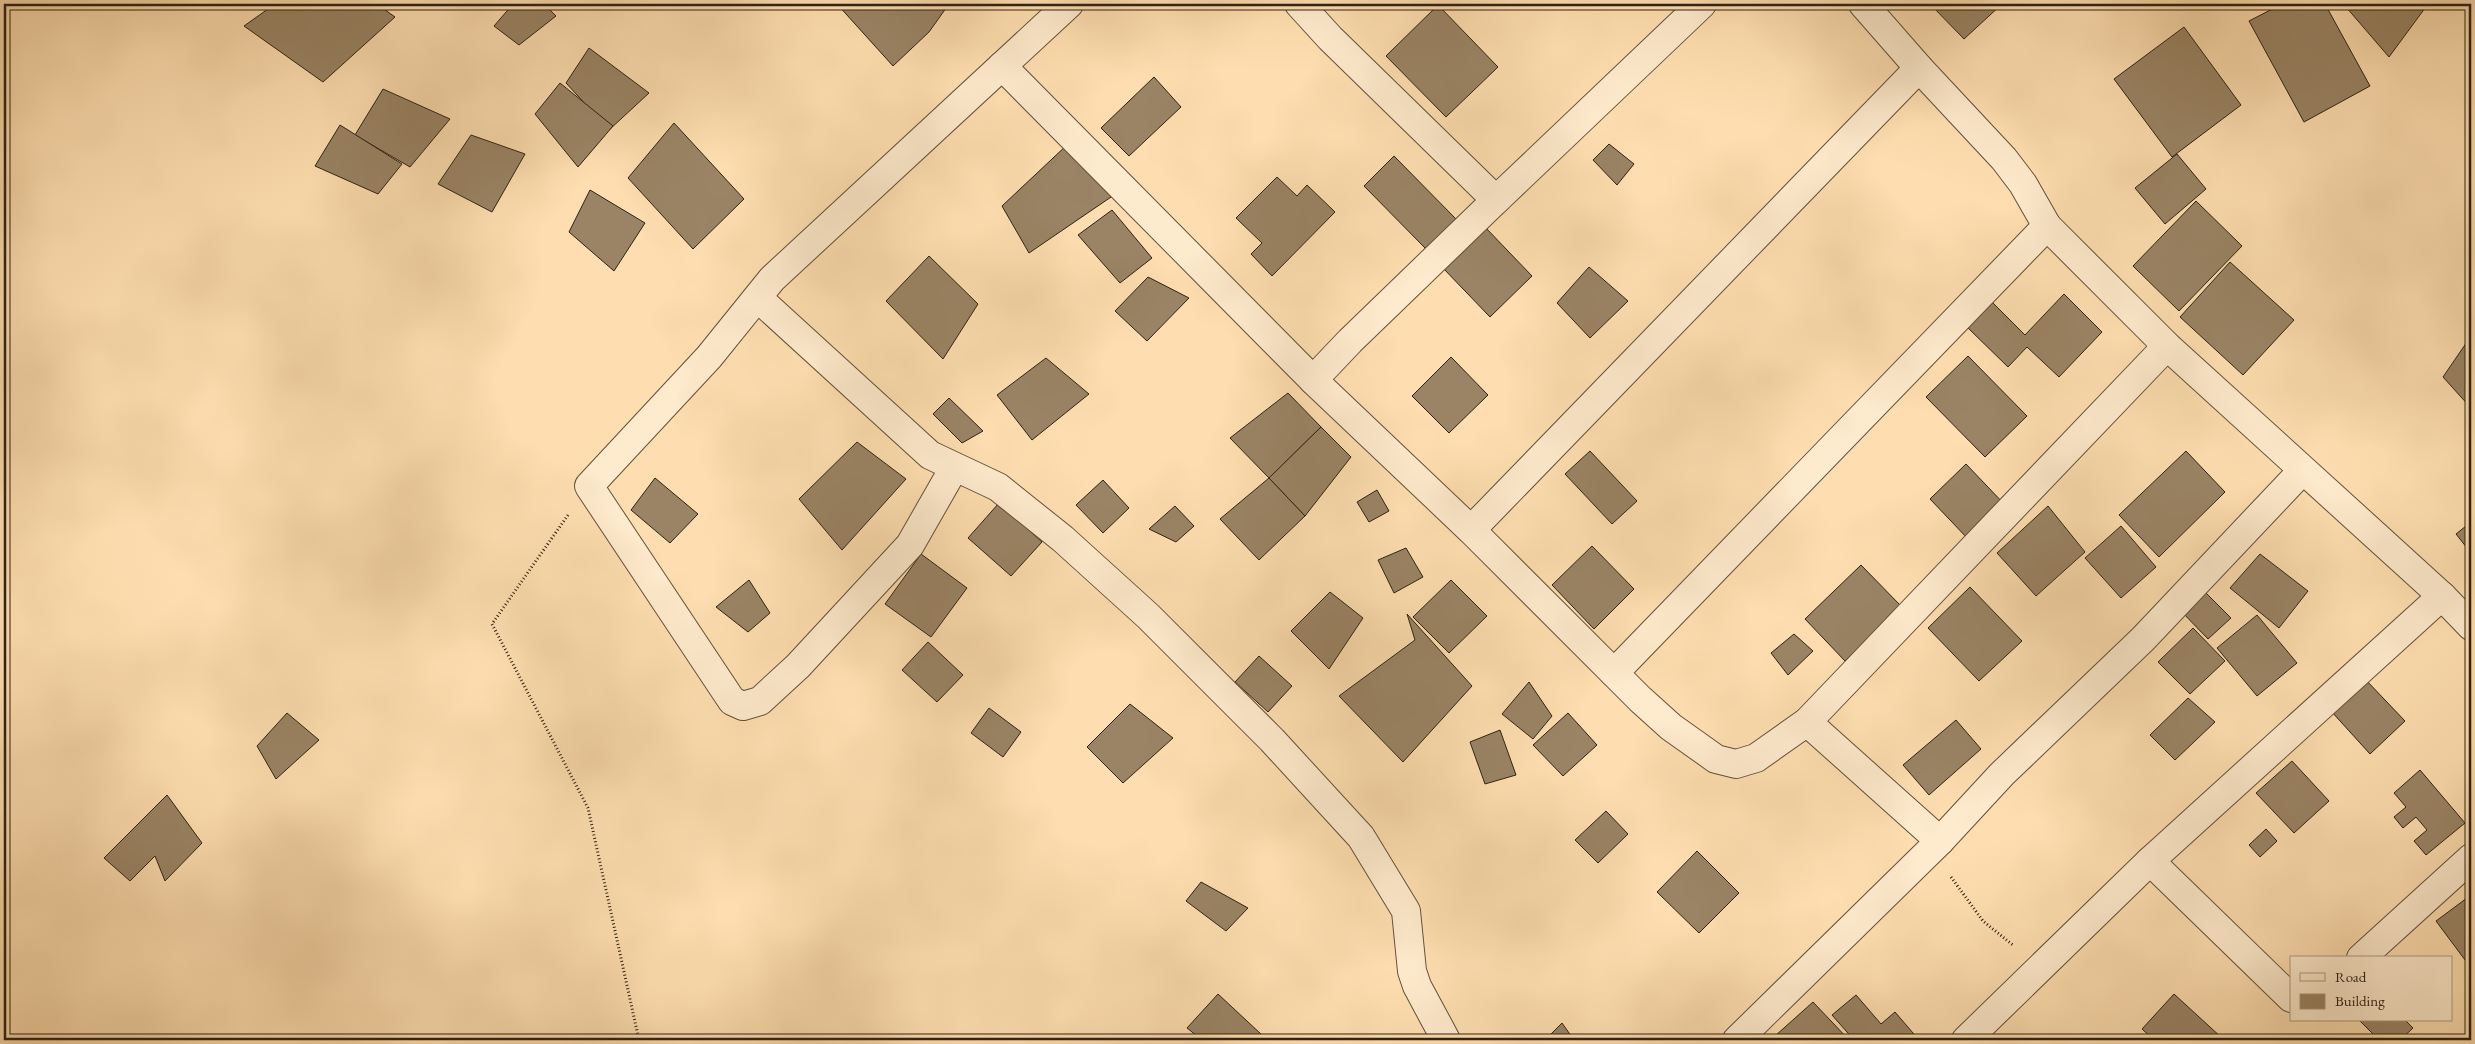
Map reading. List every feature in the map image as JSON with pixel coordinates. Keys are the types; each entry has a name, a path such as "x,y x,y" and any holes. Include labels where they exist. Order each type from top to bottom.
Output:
{"street":[{"path":"954,468 910,544 798,666 760,701 743,706 732,701 588,486 709,357 772,279 1069,4"},
{"path":"1299,4 1330,38 1496,200"},
{"path":"1313,380 1350,341 1702,4"},
{"path":"1863,4 1919,68 2004,159 2023,184 2047,226 2167,346 2302,471 2442,596 2471,626"},
{"path":"1002,66 1313,380 1472,530 1614,673 1671,727 1716,759 1727,763 1736,764 1756,758 1807,722 2167,346"},
{"path":"1472,530 1919,68"},
{"path":"1614,673 2047,226"},
{"path":"758,298 930,455 954,468 998,487 1063,539 1141,610 1272,740 1361,837 1406,911 1412,971 1417,986 1446,1040"},
{"path":"1737,1040 1940,841 2002,774 2143,639 2302,471"},
{"path":"1966,1040 2150,860 2442,596"},
{"path":"1807,722 1940,841"},
{"path":"2363,956 2471,858"},
{"path":"2150,860 2290,997"}],"path":[{"path":"588,486 492,624 588,808 639,1040"},
{"path":"1940,841 1946,870 1983,922 2040,966"}],"building":[{"path":"275,4 377,4 395,17 323,82 244,26"},
{"path":"513,4 544,4 556,16 519,45 494,26"},
{"path":"837,4 949,4 929,32 893,66"},
{"path":"1930,4 2002,4 1964,39"},
{"path":"2282,4 2325,4 2370,86 2304,122 2249,21"},
{"path":"2349,4 2428,4 2389,57 2346,7"},
{"path":"1438,5 1498,67 1446,117 1386,56"},
{"path":"2184,27 2241,105 2172,157 2114,79"},
{"path":"589,48 649,93 609,130 566,83"},
{"path":"1154,77 1181,107 1129,156 1101,128"},
{"path":"560,83 613,126 578,167 535,114"},
{"path":"383,89 450,119 410,167 355,135"},
{"path":"674,123 744,199 693,249 628,178"},
{"path":"340,125 402,164 378,194 315,166"},
{"path":"471,135 525,154 492,212 438,184"},
{"path":"1069,143 1114,195 1029,253 1002,206"},
{"path":"1609,144 1634,164 1617,185 1593,160"},
{"path":"2177,154 2206,189 2165,224 2135,188"},
{"path":"1394,156 1456,219 1426,249 1364,186"},
{"path":"1277,177 1297,196 1307,185 1335,212 1272,276 1251,254 1262,243 1236,218"},
{"path":"590,190 645,223 614,271 569,232"},
{"path":"2196,201 2242,246 2179,311 2133,266"},
{"path":"1112,210 1152,258 1120,283 1078,235"},
{"path":"1484,226 1532,276 1490,317 1442,267"},
{"path":"929,256 978,304 943,359 886,301"},
{"path":"2230,262 2294,320 2243,375 2180,317"},
{"path":"1589,267 1628,301 1590,338 1557,303"},
{"path":"1148,277 1189,298 1147,341 1115,311"},
{"path":"2064,294 2102,332 2059,377 2027,347 2008,367 1967,327 1992,302 2025,335"},
{"path":"2471,336 2471,408 2443,377"},
{"path":"1968,356 2027,416 1985,457 1926,397"},
{"path":"1451,357 1488,395 1449,433 1412,396"},
{"path":"1046,358 1089,394 1032,440 997,395"},
{"path":"1288,393 1321,427 1269,478 1230,438"},
{"path":"949,398 983,431 962,443 933,414"},
{"path":"1321,427 1351,457 1305,516 1269,478"},
{"path":"857,442 906,479 842,550 799,499"},
{"path":"1590,451 1637,501 1612,524 1565,474"},
{"path":"2186,451 2225,492 2159,557 2119,515"},
{"path":"1966,464 2006,506 1970,541 1930,499"},
{"path":"655,478 698,514 670,543 631,510"},
{"path":"1269,478 1305,516 1259,560 1220,519"},
{"path":"1103,480 1129,508 1103,533 1076,505"},
{"path":"1377,490 1389,511 1369,522 1357,502"},
{"path":"999,503 1042,542 1011,576 968,538"},
{"path":"1175,506 1194,526 1176,542 1149,529"},
{"path":"2048,506 2085,552 2036,596 1997,553"},
{"path":"2471,522 2471,553 2456,534"},
{"path":"2121,526 2156,567 2121,598 2085,558"},
{"path":"1592,546 1634,589 1594,629 1552,585"},
{"path":"1406,548 1423,577 1394,593 1378,560"},
{"path":"921,554 967,588 931,637 885,604"},
{"path":"2260,554 2308,591 2279,628 2230,588"},
{"path":"1861,565 1901,606 1845,661 1805,619"},
{"path":"749,580 770,613 748,632 716,607"},
{"path":"1451,580 1487,616 1449,653 1413,617"},
{"path":"1970,587 2022,641 1979,681 1928,628"},
{"path":"2202,589 2231,618 2208,639 2180,610"},
{"path":"1330,592 1363,618 1329,669 1291,631"},
{"path":"1407,614 1472,686 1403,762 1339,696 1415,640"},
{"path":"2257,615 2297,663 2257,696 2217,648"},
{"path":"2193,628 2225,661 2190,694 2158,662"},
{"path":"1794,634 1813,651 1788,675 1771,653"},
{"path":"928,642 963,675 937,702 902,670"},
{"path":"1259,656 1292,686 1268,712 1235,682"},
{"path":"2365,679 2405,721 2370,754 2331,711"},
{"path":"1529,682 1552,716 1533,739 1502,714"},
{"path":"2188,698 2215,722 2175,760 2150,735"},
{"path":"1130,704 1173,738 1123,783 1087,747"},
{"path":"989,708 1021,732 1003,757 971,733"},
{"path":"287,713 319,740 276,779 257,746"},
{"path":"1568,713 1597,745 1563,776 1533,745"},
{"path":"1956,720 1981,749 1929,795 1903,765"},
{"path":"1500,730 1516,775 1485,784 1470,742"},
{"path":"2292,761 2329,801 2294,833 2256,793"},
{"path":"2420,770 2465,823 2426,855 2414,841 2427,830 2416,817 2403,828 2394,817 2406,807 2394,793"},
{"path":"167,795 202,843 165,881 155,856 130,881 104,858"},
{"path":"1606,811 1628,834 1598,863 1575,840"},
{"path":"2266,829 2277,841 2260,857 2249,845"},
{"path":"1697,851 1739,893 1699,933 1657,892"},
{"path":"1201,882 1248,908 1226,931 1186,901"},
{"path":"2471,895 2471,968 2436,921"},
{"path":"1218,994 1262,1035 1258,1040 1202,1040 1187,1028"},
{"path":"2174,994 2222,1038 2220,1040 2154,1040 2142,1029"},
{"path":"1856,995 1881,1024 1895,1012 1919,1040 1854,1040 1832,1015"},
{"path":"1813,1002 1849,1040 1778,1040 1775,1036"},
{"path":"2361,1022 2407,1022 2413,1028 2400,1040 2379,1040"},
{"path":"1562,1023 1574,1040 1545,1040"}]}
